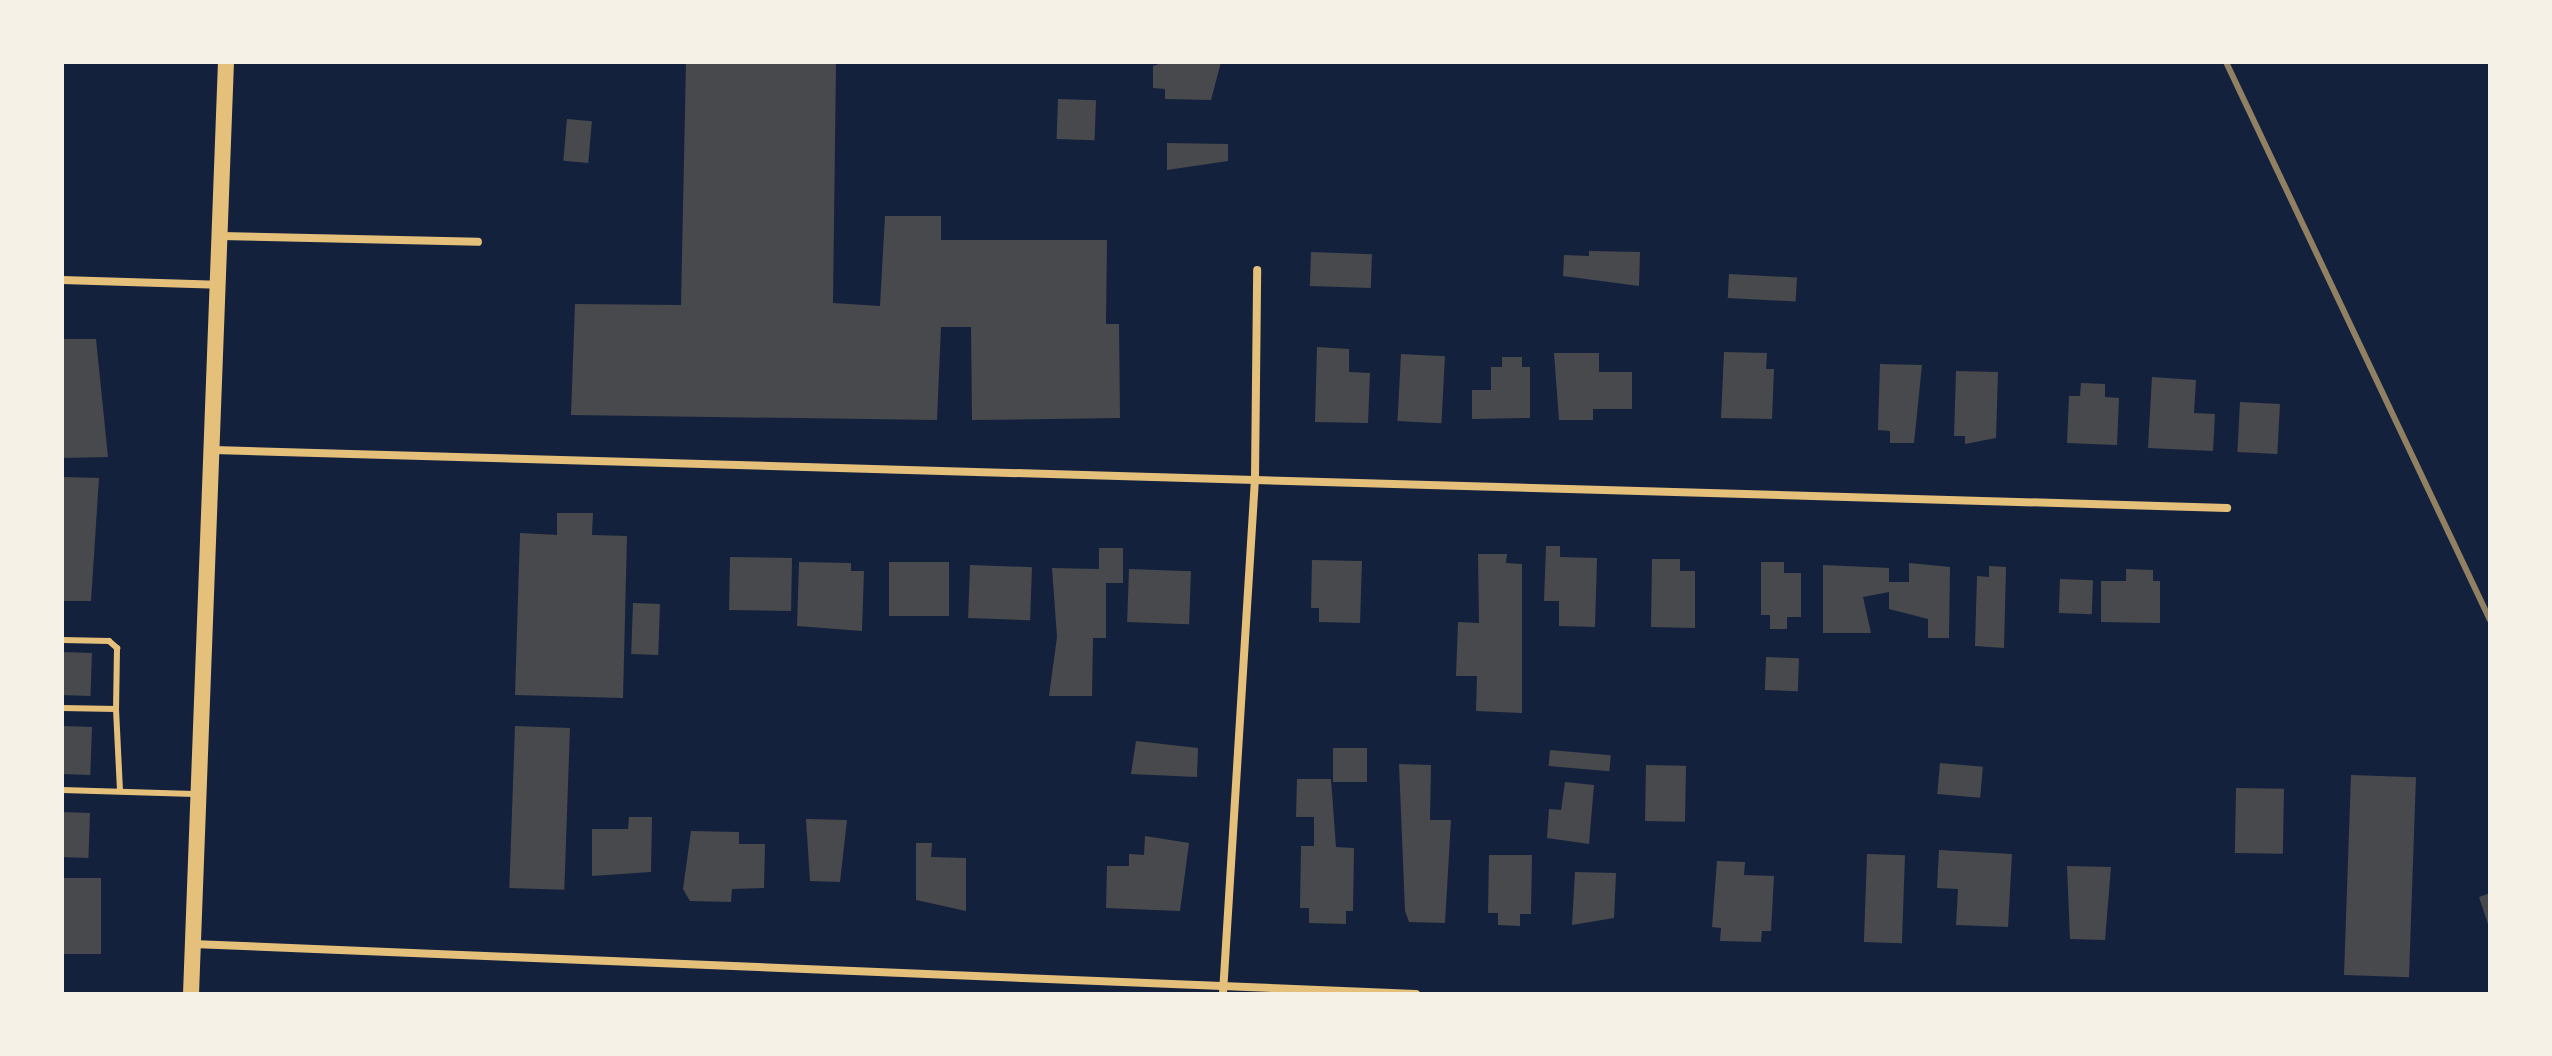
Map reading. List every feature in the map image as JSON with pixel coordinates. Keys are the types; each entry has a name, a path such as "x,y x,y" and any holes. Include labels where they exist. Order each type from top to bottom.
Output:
{"main road":[{"path":"191,994 194,794 214,450 226,62"}],"street":[{"path":"221,236 478,242"},
{"path":"1223,991 1255,478 1257,270"},
{"path":"62,280 219,285"},
{"path":"214,450 2227,508"},
{"path":"192,944 1223,991 1416,994"}],"lane":[{"path":"62,640 109,641 117,648 120,791"},
{"path":"62,708 116,709"},
{"path":"62,790 194,794"}],"building":[{"path":"686,62 836,62 833,303 880,306 885,216 941,216 941,240 1107,240 1106,324 1119,324 1120,418 972,420 971,327 941,327 937,420 571,415 575,304 681,305"},
{"path":"1165,62 1221,62 1211,100 1165,99 1165,89 1153,88 1153,66"},
{"path":"1058,99 1096,100 1095,140 1057,139"},
{"path":"567,119 592,121 588,163 563,161"},
{"path":"1167,143 1228,144 1228,161 1167,170"},
{"path":"1589,251 1640,252 1639,286 1563,276 1564,255 1589,256"},
{"path":"1311,252 1372,254 1371,288 1310,286"},
{"path":"1729,274 1797,278 1796,302 1728,298"},
{"path":"62,339 96,339 108,457 62,458"},
{"path":"1317,347 1349,349 1349,372 1370,373 1368,423 1315,422"},
{"path":"1724,352 1767,353 1766,369 1774,369 1772,419 1721,418"},
{"path":"1554,353 1599,353 1599,372 1632,372 1632,409 1593,409 1593,420 1559,420"},
{"path":"1401,354 1445,356 1441,423 1397,421"},
{"path":"1502,357 1522,357 1522,367 1530,367 1530,418 1472,419 1472,390 1491,390 1491,367 1502,367"},
{"path":"1880,364 1922,365 1914,443 1890,443 1890,431 1878,430"},
{"path":"1956,371 1998,372 1996,438 1965,444 1965,436 1954,436"},
{"path":"2152,377 2196,380 2194,413 2215,414 2213,451 2148,448"},
{"path":"2081,383 2105,384 2105,397 2119,398 2117,445 2067,443 2069,396 2080,396"},
{"path":"2240,402 2280,404 2277,454 2237,452"},
{"path":"62,477 99,478 91,601 62,601"},
{"path":"557,513 593,513 592,535 627,536 623,698 515,695 520,533 557,535"},
{"path":"1546,546 1560,546 1560,557 1597,558 1595,627 1559,626 1559,601 1544,601"},
{"path":"1099,548 1123,548 1123,583 1106,583 1106,638 1093,638 1092,696 1049,696 1057,637 1052,568 1099,569"},
{"path":"1478,554 1507,554 1506,563 1522,564 1522,713 1476,711 1477,676 1456,676 1458,622 1479,623"},
{"path":"730,557 792,558 791,611 729,610"},
{"path":"1652,559 1680,559 1680,571 1695,571 1695,628 1651,627"},
{"path":"1312,560 1362,561 1360,623 1319,622 1319,608 1311,608"},
{"path":"799,562 851,563 851,571 864,571 862,631 797,626"},
{"path":"889,562 949,562 949,616 889,616"},
{"path":"1761,562 1784,562 1784,573 1801,573 1801,617 1787,617 1787,629 1770,629 1770,615 1761,615"},
{"path":"1909,563 1950,567 1949,638 1928,638 1928,619 1889,609 1889,592 1863,597 1871,633 1823,633 1823,565 1889,568 1889,582 1909,582"},
{"path":"970,565 1032,567 1030,620 968,618"},
{"path":"1989,566 2006,567 2004,648 1975,646 1977,576 1989,577"},
{"path":"1129,569 1191,571 1189,624 1127,622"},
{"path":"2126,569 2153,570 2153,581 2160,581 2160,623 2101,622 2101,581 2126,581"},
{"path":"2060,579 2093,580 2092,614 2059,613"},
{"path":"633,603 660,604 658,655 631,654"},
{"path":"62,652 92,653 90,696 62,695"},
{"path":"1766,657 1799,658 1798,691 1765,690"},
{"path":"62,726 92,727 90,775 62,774"},
{"path":"515,726 570,728 564,890 509,888"},
{"path":"1136,741 1198,748 1197,777 1131,774"},
{"path":"1333,748 1367,748 1367,782 1333,782"},
{"path":"1550,750 1611,755 1609,771 1549,766"},
{"path":"1940,763 1983,767 1980,798 1937,794"},
{"path":"1399,764 1431,765 1430,820 1451,820 1445,923 1409,922 1405,911"},
{"path":"1646,765 1686,766 1685,822 1645,821"},
{"path":"2351,775 2416,777 2409,977 2344,975"},
{"path":"1297,779 1331,779 1336,847 1354,848 1353,911 1346,911 1346,924 1309,923 1309,908 1300,908 1301,846 1314,846 1314,817 1296,817"},
{"path":"1565,782 1594,785 1589,844 1547,838 1549,809 1561,810"},
{"path":"2236,788 2284,789 2283,854 2235,853"},
{"path":"62,812 90,813 88,858 62,857"},
{"path":"629,817 652,817 651,872 592,876 592,829 628,829"},
{"path":"806,819 847,820 840,882 810,881"},
{"path":"691,831 739,832 739,844 765,844 764,888 732,889 731,902 690,901 683,889"},
{"path":"1145,836 1189,843 1180,911 1106,908 1107,866 1129,866 1129,854 1144,855"},
{"path":"916,843 932,843 931,857 966,858 966,911 916,900"},
{"path":"1939,850 2012,854 2008,927 1956,925 1958,889 1937,888"},
{"path":"1867,854 1905,855 1902,943 1864,942"},
{"path":"1489,855 1532,855 1531,914 1520,914 1520,926 1498,925 1498,913 1488,913"},
{"path":"1717,861 1745,862 1744,875 1774,876 1771,931 1762,931 1761,942 1720,941 1721,928 1712,927"},
{"path":"2067,866 2111,867 2105,940 2070,939"},
{"path":"1575,872 1616,873 1614,918 1572,925"},
{"path":"62,878 101,878 101,954 62,954"},
{"path":"2490,893 2490,927 2489,927 2479,897"}],"railway":[{"path":"2226,62 2490,620"}]}
